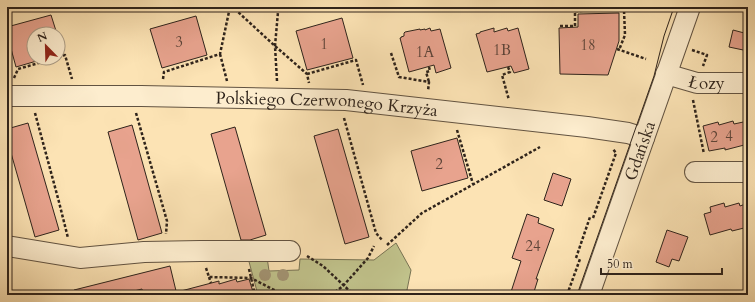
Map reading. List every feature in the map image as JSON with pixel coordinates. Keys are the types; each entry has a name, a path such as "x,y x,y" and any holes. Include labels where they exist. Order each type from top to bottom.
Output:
{"street":[{"name":"Gdańska","path":"589,295 690,7"},
{"name":"Łozy","path":"666,74 697,83 748,83"},
{"name":"Polskiego Czerwonego Krzyża","path":"10,88 141,96 346,100 587,127 628,133 644,138"},
{"path":"701,172 748,172"},
{"path":"7,246 80,258 144,252 244,251 298,253"}],"path":[{"path":"229,86 220,54 230,7 238,12 307,74 310,89"},
{"path":"560,26 575,26 574,11 624,10 625,35 618,50 646,59"},
{"path":"277,88 276,46 278,12"},
{"path":"691,50 707,55 702,70"},
{"path":"391,53 398,77 429,82"},
{"path":"162,85 164,72 220,54"},
{"path":"66,59 72,80"},
{"path":"307,74 356,60 363,86"},
{"path":"10,88 18,69 29,66"},
{"path":"428,93 429,82 426,72 430,71 429,67"},
{"path":"507,104 509,100 502,75 510,72 508,67"},
{"path":"691,93 701,172"},
{"path":"34,113 69,240"},
{"path":"136,113 167,221 165,238"},
{"path":"343,117 376,233 382,240"},
{"path":"456,129 473,184"},
{"path":"567,295 592,218 616,153 610,146"},
{"path":"387,245 422,213 540,147"},
{"path":"331,295 343,286 368,258 374,246"},
{"path":"200,251 210,283"},
{"path":"244,251 255,295"},
{"path":"298,253 323,266 354,295"},
{"path":"209,277 251,278 276,291 289,295"}],"green space":[{"path":"396,243 411,270 406,295 258,295 248,258 267,257 269,271 299,270 300,259 374,260"}],"building":[{"path":"619,13 619,41 608,75 560,74 559,28 578,27 578,14"},
{"path":"51,15 54,26 26,26 26,64 16,67 7,34 7,27"},
{"path":"196,16 207,55 162,68 150,29"},
{"path":"342,18 353,58 307,70 296,31"},
{"path":"430,28 431,31 440,29 451,68 436,73 434,65 409,72 400,38 404,36 405,32"},
{"path":"494,28 494,32 507,28 508,31 518,28 529,69 514,73 511,66 487,72 476,34"},
{"path":"733,30 748,34 748,51 729,47"},
{"path":"733,121 734,124 748,121 748,144 725,150 725,148 709,151 703,126 718,122 719,125"},
{"path":"28,123 59,230 35,237 7,139 7,129"},
{"path":"132,125 162,233 138,240 108,132"},
{"path":"235,127 266,235 250,240 241,240 211,134"},
{"path":"338,129 369,237 345,244 314,136"},
{"path":"457,138 468,178 422,191 411,151"},
{"path":"553,173 571,179 562,206 544,200"},
{"path":"724,203 725,207 739,203 740,206 748,203 748,227 732,231 731,229 710,235 704,214 711,212 710,207"},
{"path":"527,214 539,218 538,223 554,229 536,279 538,279 533,295 510,295 521,261 512,258"},
{"path":"667,230 688,237 679,261 672,259 669,267 656,262"},
{"path":"170,266 177,295 143,295 142,289 118,295 75,295 74,290"},
{"path":"236,279 237,282 249,279 254,295 182,295 181,291 219,281 219,284"}],"tram line":[{"path":"577,295 654,76 664,36 674,7"}]}
